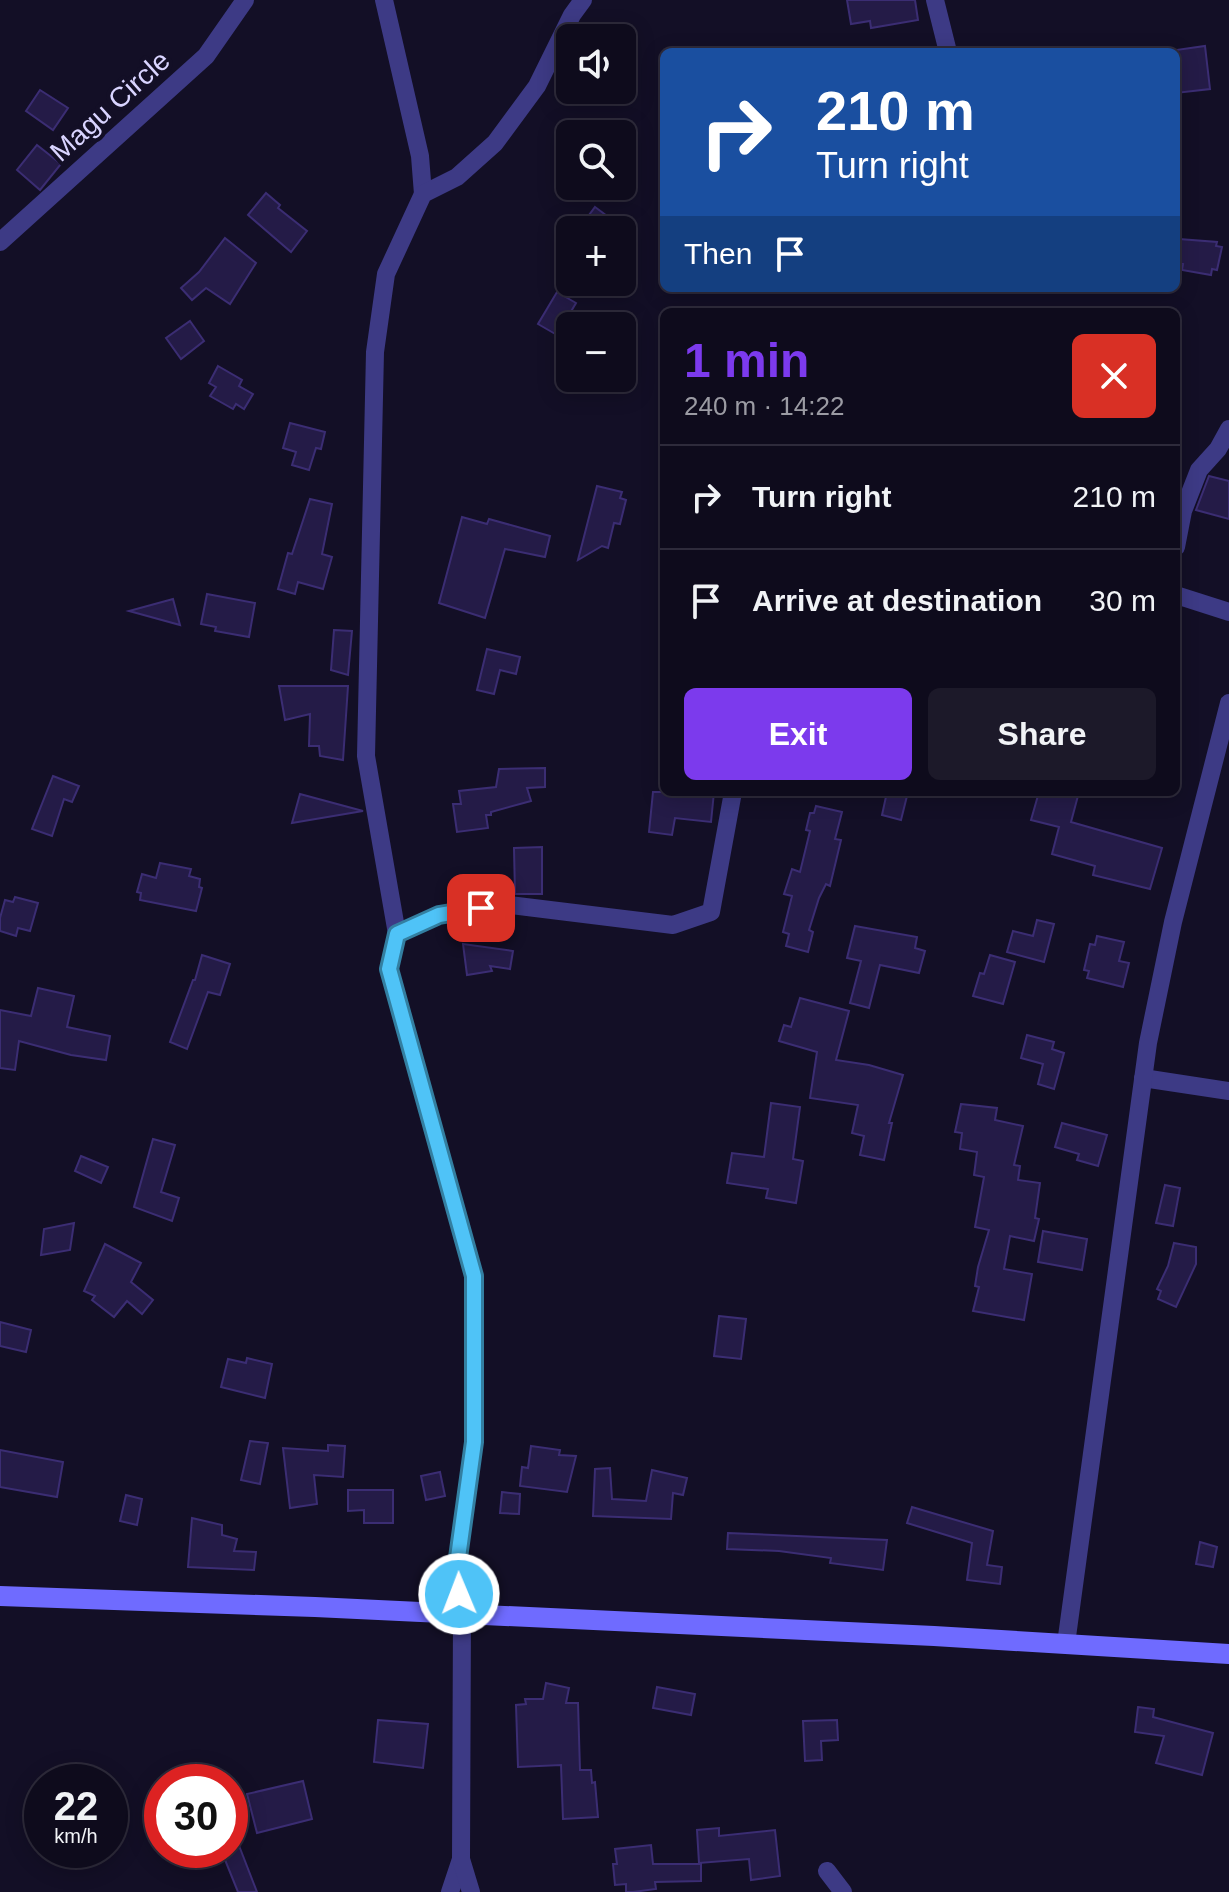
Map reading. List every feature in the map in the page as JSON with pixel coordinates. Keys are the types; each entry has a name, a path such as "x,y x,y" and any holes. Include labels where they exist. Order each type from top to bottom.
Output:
{"main road":[{"path":"0,1596 462,1615 1229,1654"}],"street":[{"name":"Magu Circle","path":"0,242 206,56 245,0"},
{"path":"384,0 420,156 423,194 386,274 375,352 366,756 397,934 389,969 474,1276 474,1442 456,1572 462,1615 461,1859 471,1892"},
{"path":"423,194 457,177 495,143 537,86 572,15 583,0"},
{"path":"935,0 947,48"},
{"path":"1180,526 1199,470 1218,449 1229,429"},
{"path":"1180,596 1229,612"},
{"path":"1066,1644 1143,1078 1173,922 1229,703"},
{"path":"397,934 439,915 502,904 673,925 711,912 732,796"},
{"path":"1143,1078 1229,1091"},
{"path":"450,1892 461,1859"},
{"path":"827,1871 843,1892"}],"building":[{"path":"847,0 915,0 918,20 871,28 870,21 851,24"},
{"path":"1205,46 1210,89 1180,93 1180,49"},
{"path":"40,90 68,108 53,130 26,111"},
{"path":"37,145 61,164 40,190 17,170"},
{"path":"266,193 280,205 278,208 307,231 291,252 248,215"},
{"path":"595,207 607,216 588,216"},
{"path":"225,238 256,263 230,304 206,288 192,300 181,288 199,272"},
{"path":"1180,239 1217,242 1216,246 1222,247 1217,270 1212,269 1211,275 1182,270 1183,264 1180,264"},
{"path":"556,294 576,303 571,312 556,312 556,334 538,324"},
{"path":"190,321 204,341 181,359 166,338"},
{"path":"218,366 242,380 239,386 253,394 244,409 236,404 233,409 210,396 216,387 209,383"},
{"path":"290,423 325,432 321,449 316,448 309,470 292,465 296,452 283,448"},
{"path":"1209,476 1229,481 1229,519 1196,510"},
{"path":"597,486 622,492 620,498 626,500 620,524 614,523 608,548 602,546 578,560"},
{"path":"310,499 332,504 322,554 332,557 323,589 298,582 295,594 278,589 288,553 292,554"},
{"path":"462,517 487,524 489,519 550,536 545,557 505,549 485,618 439,603"},
{"path":"207,594 255,603 249,637 215,631 216,627 201,624"},
{"path":"173,599 180,625 129,611"},
{"path":"334,630 352,631 348,675 331,670"},
{"path":"487,649 520,657 516,674 500,670 494,694 477,690"},
{"path":"279,686 348,686 343,760 320,756 319,746 309,746 310,714 285,720"},
{"path":"545,768 545,787 527,788 531,801 486,815 488,828 457,832 453,804 461,804 459,791 496,787 499,769"},
{"path":"53,776 79,786 72,802 64,799 52,836 32,829"},
{"path":"653,792 660,792 660,796 714,796 711,822 675,818 672,835 649,832"},
{"path":"300,794 363,811 292,823"},
{"path":"886,796 907,796 901,820 882,815"},
{"path":"1038,796 1078,796 1071,822 1162,848 1150,889 1093,875 1095,866 1052,854 1059,827 1031,820"},
{"path":"816,806 842,812 835,839 841,840 830,886 826,884 819,898 809,930 813,932 808,952 786,946 789,934 783,932 792,896 784,894 792,869 800,872 810,831 806,830 810,813 814,813"},
{"path":"542,847 542,894 515,894 514,848"},
{"path":"160,863 191,869 189,876 200,879 199,887 202,888 196,911 140,900 141,893 137,892 142,874 156,878"},
{"path":"15,897 38,903 30,931 18,928 16,936 0,931 5,900 13,902"},
{"path":"1037,920 1054,924 1044,962 1007,952 1013,931 1033,936"},
{"path":"855,926 917,937 915,948 925,951 919,973 880,965 869,1008 850,1003 861,961 847,958"},
{"path":"1097,936 1124,942 1119,961 1129,963 1123,987 1087,978 1089,971 1084,970 1090,944 1095,945"},
{"path":"463,944 513,951 510,969 490,966 492,971 467,975"},
{"path":"202,955 230,964 220,995 208,992 187,1049 170,1042"},
{"path":"990,955 1015,962 1003,1004 973,996"},
{"path":"38,988 74,996 67,1027 110,1036 106,1060 71,1055 19,1041 15,1070 0,1068 0,1010 31,1016"},
{"path":"800,998 849,1011 836,1060 903,1075 889,1123 892,1123 884,1160 860,1155 864,1136 852,1133 858,1105 810,1098 817,1052 779,1041 784,1025 791,1027"},
{"path":"1027,1035 1054,1042 1052,1049 1064,1053 1054,1089 1038,1084 1043,1064 1021,1058"},
{"path":"771,1103 800,1107 793,1159 803,1161 796,1203 766,1198 768,1189 727,1183 732,1153 764,1157"},
{"path":"961,1104 997,1108 995,1120 1023,1126 1014,1165 1020,1166 1018,1180 1040,1183 1035,1218 1039,1219 1034,1241 1010,1236 1004,1269 1032,1274 1024,1320 973,1311 979,1287 975,1286 978,1267 989,1230 975,1227 984,1177 974,1175 977,1152 960,1149 962,1133 955,1132"},
{"path":"1062,1123 1107,1135 1098,1166 1077,1160 1079,1154 1055,1147"},
{"path":"153,1139 175,1145 161,1192 179,1198 172,1221 134,1207"},
{"path":"81,1156 108,1167 101,1183 75,1171"},
{"path":"1165,1185 1180,1188 1173,1226 1156,1223"},
{"path":"74,1223 70,1250 41,1255 44,1229"},
{"path":"1043,1231 1087,1239 1082,1270 1038,1262"},
{"path":"1174,1243 1196,1247 1196,1264 1176,1307 1158,1299 1161,1291 1157,1289"},
{"path":"105,1244 141,1263 131,1282 153,1300 142,1314 127,1301 114,1317 92,1300 95,1296 84,1291"},
{"path":"719,1316 746,1319 741,1359 714,1356"},
{"path":"0,1322 31,1330 26,1352 0,1346"},
{"path":"247,1358 272,1364 265,1398 221,1387 228,1359 246,1363"},
{"path":"250,1441 268,1443 260,1484 241,1480"},
{"path":"328,1445 345,1446 343,1477 314,1475 317,1504 290,1508 283,1448 328,1451"},
{"path":"531,1446 560,1450 559,1455 576,1456 567,1492 520,1486 522,1467 528,1468"},
{"path":"0,1450 63,1462 57,1497 0,1487"},
{"path":"610,1468 612,1499 646,1501 652,1470 687,1478 683,1495 673,1493 671,1519 593,1516 595,1469"},
{"path":"440,1472 445,1496 426,1500 421,1476"},
{"path":"348,1490 393,1490 393,1523 364,1523 364,1510 348,1511"},
{"path":"502,1492 520,1494 519,1514 500,1513"},
{"path":"126,1495 142,1499 137,1525 120,1521"},
{"path":"912,1507 993,1531 987,1565 1002,1567 1000,1584 967,1580 972,1543 907,1523"},
{"path":"192,1518 222,1525 222,1535 237,1539 234,1551 256,1552 254,1570 188,1567"},
{"path":"728,1533 887,1540 883,1570 830,1563 831,1558 779,1551 727,1549"},
{"path":"1200,1542 1217,1547 1213,1567 1196,1564"},
{"path":"546,1683 569,1688 566,1703 578,1703 580,1770 591,1770 598,1817 563,1819 561,1765 518,1767 516,1705 526,1704 525,1699 543,1699"},
{"path":"657,1687 695,1694 691,1715 653,1708"},
{"path":"1138,1707 1154,1709 1153,1717 1213,1733 1202,1775 1156,1763 1164,1736 1135,1732"},
{"path":"378,1720 428,1724 423,1768 374,1762"},
{"path":"837,1720 838,1740 821,1741 822,1760 805,1761 803,1721"},
{"path":"303,1781 312,1819 257,1833 248,1794"},
{"path":"719,1828 719,1836 775,1830 780,1876 751,1880 749,1859 699,1863 697,1830"},
{"path":"651,1845 653,1864 701,1864 701,1881 655,1882 656,1889 633,1892 626,1892 626,1884 615,1885 615,1849"},
{"path":"228,1868 248,1868 257,1892 238,1892"}],"route":[{"path":"459,1594 456,1572 474,1442 474,1276 389,969 397,934 439,915 481,908"}]}
